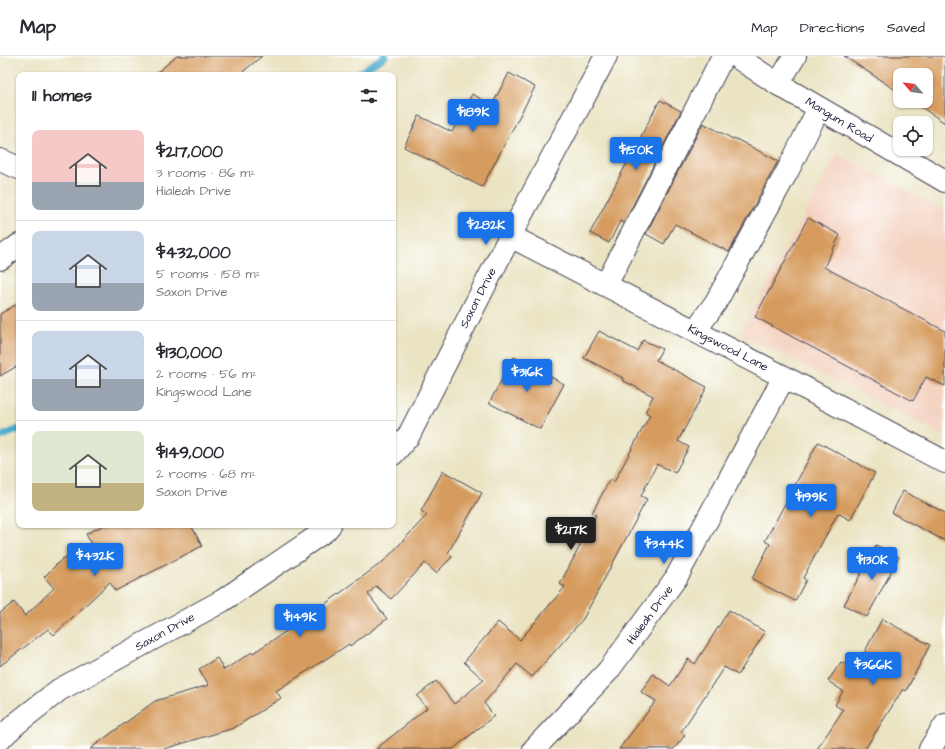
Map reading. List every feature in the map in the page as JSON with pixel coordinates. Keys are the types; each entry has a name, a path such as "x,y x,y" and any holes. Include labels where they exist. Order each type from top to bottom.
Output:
{"street":[{"name":"Saxon Drive","path":"396,451 408,437 510,236 606,56"},
{"path":"606,285 723,56"},
{"name":"Mangum Road","path":"735,56 778,84 945,181"},
{"path":"778,84 795,56"},
{"path":"695,331 716,302 788,170 819,108"},
{"path":"0,160 16,167"},
{"name":"Kingswood Lane","path":"510,236 784,377 945,462"},
{"path":"0,259 16,247"},
{"name":"Hialeah Drive","path":"534,749 608,671 676,578 784,377"},
{"name":"Saxon Drive","path":"0,739 17,723 59,690 222,601 328,528"},
{"path":"930,749 945,725"}],"shaded area":[{"path":"837,153 945,211 945,436 740,334"}],"building":[{"path":"177,56 262,56 243,72 158,72"},
{"path":"844,56 945,56 945,123 922,108 933,108 933,68 893,68 893,88"},
{"path":"509,73 535,87 482,187 404,147 419,116 452,132 472,94 492,105"},
{"path":"660,100 681,111 624,223 620,221 609,243 590,233"},
{"path":"703,123 778,161 729,252 675,224 664,244 646,234"},
{"path":"808,218 840,235 824,267 945,331 945,386 926,377 913,401 755,317"},
{"path":"16,305 16,367 0,376 0,314"},
{"path":"599,331 637,351 643,340 662,349 656,360 707,387 678,441 689,447 675,473 657,464 641,496 647,499 583,619 532,677 517,664 484,703 494,716 453,749 376,749 427,708 417,696 436,681 454,704 484,680 464,662 498,622 520,640 565,587 560,584 596,515 592,513 610,479 614,482 650,415 645,412 653,396 622,380 623,378 584,358"},
{"path":"514,357 564,384 540,429 489,403"},
{"path":"818,442 875,473 850,520 838,513 803,578 806,580 795,601 752,579 770,544 765,541"},
{"path":"443,471 482,493 448,553 452,557 436,573 425,563 391,599 376,586 368,594 387,619 350,646 349,644 276,691 281,698 234,728 164,749 90,749 155,701 209,685 199,669 217,658 224,670 322,608 321,607 384,561 427,515 421,511"},
{"path":"903,491 945,513 945,541 892,513"},
{"path":"98,528 193,528 202,546 115,591 110,582 54,635 48,629 0,666 0,613 14,602 25,616 54,588 44,577 62,559 91,544 86,534"},
{"path":"876,545 899,557 867,617 844,605"},
{"path":"729,610 765,632 738,675 724,667 681,732 685,735 674,749 619,749 656,701 641,692 653,674 670,686 688,659 695,664"},
{"path":"882,619 930,645 906,691 903,689 865,749 817,749 843,710 835,705 843,691 828,681 841,662 855,670"}],"waterway":[{"path":"361,72 385,56"},
{"path":"0,437 16,430"}]}
